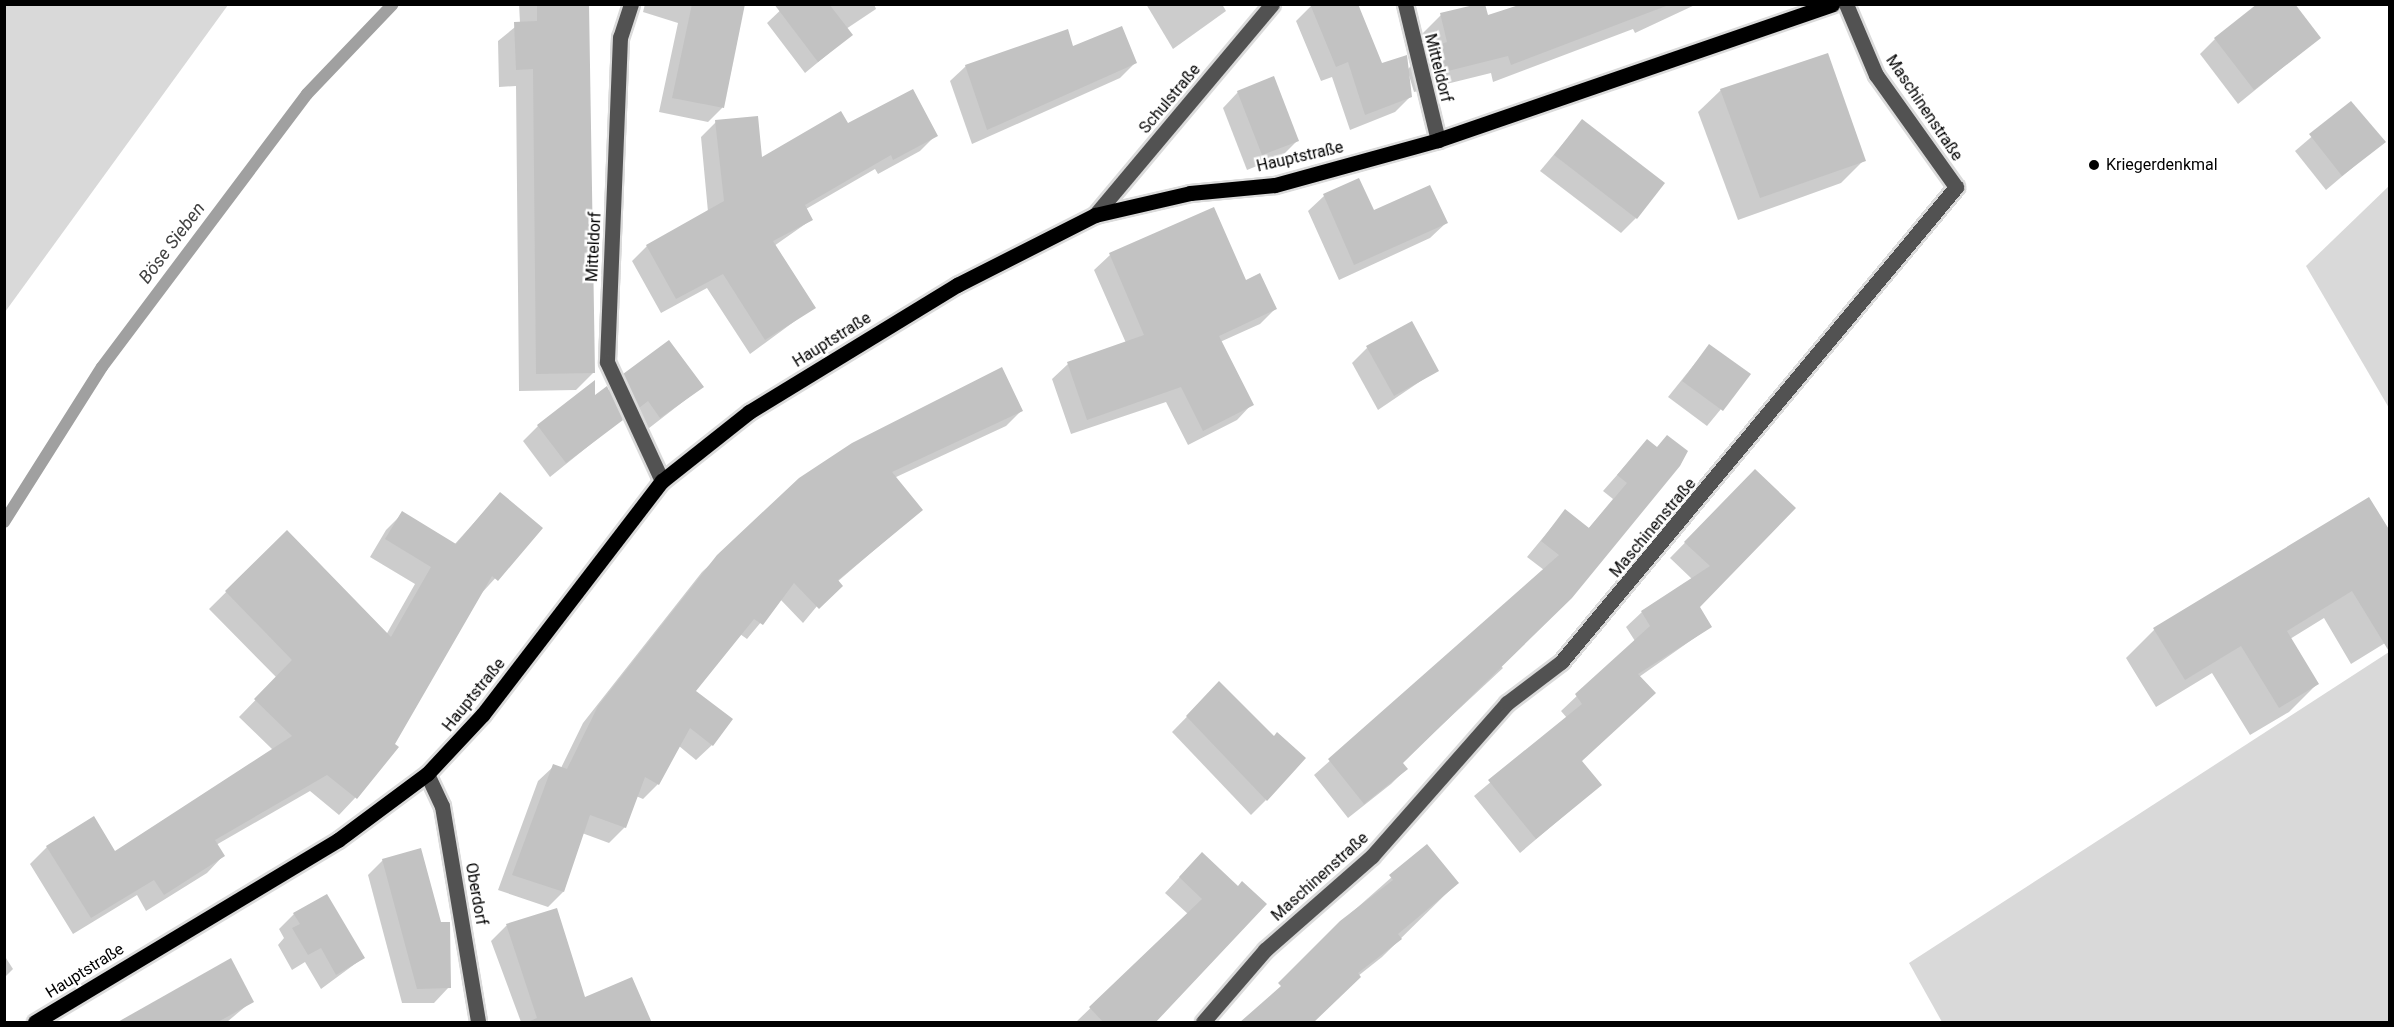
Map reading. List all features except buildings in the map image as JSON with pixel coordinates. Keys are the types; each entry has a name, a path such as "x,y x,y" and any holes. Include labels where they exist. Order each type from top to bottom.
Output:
{"main road":[{"name":"Hauptstraße","path":"35,1023 338,840 427,774 483,714 662,481 709,440 810,374 1034,241 1095,215 1190,193 1275,185 1438,140 1832,4"}],"street":[{"name":"Mitteldorf","path":"631,4 620,37 607,362 662,481"},
{"name":"Schulstraße","path":"1095,215 1272,4"},
{"name":"Mitteldorf","path":"1405,4 1438,140"},
{"name":"Maschinenstraße","path":"1203,1023 1265,950 1372,856 1507,703 1561,662 1700,502 1956,187 1876,75 1845,4"},
{"name":"Oberdorf","path":"427,774 442,806 478,1023"}],"shaded area":[{"path":"4,5 228,5 5,312"},
{"path":"2389,186 2389,408 2306,266"},
{"path":"2389,652 2389,1022 1942,1022 1909,963"}],"waterway":[{"name":"Böse Sieben","path":"4,522 102,367 307,94 393,4"}],"place":[{"name":"Kriegerdenkmal","path":"2094,165"}]}
